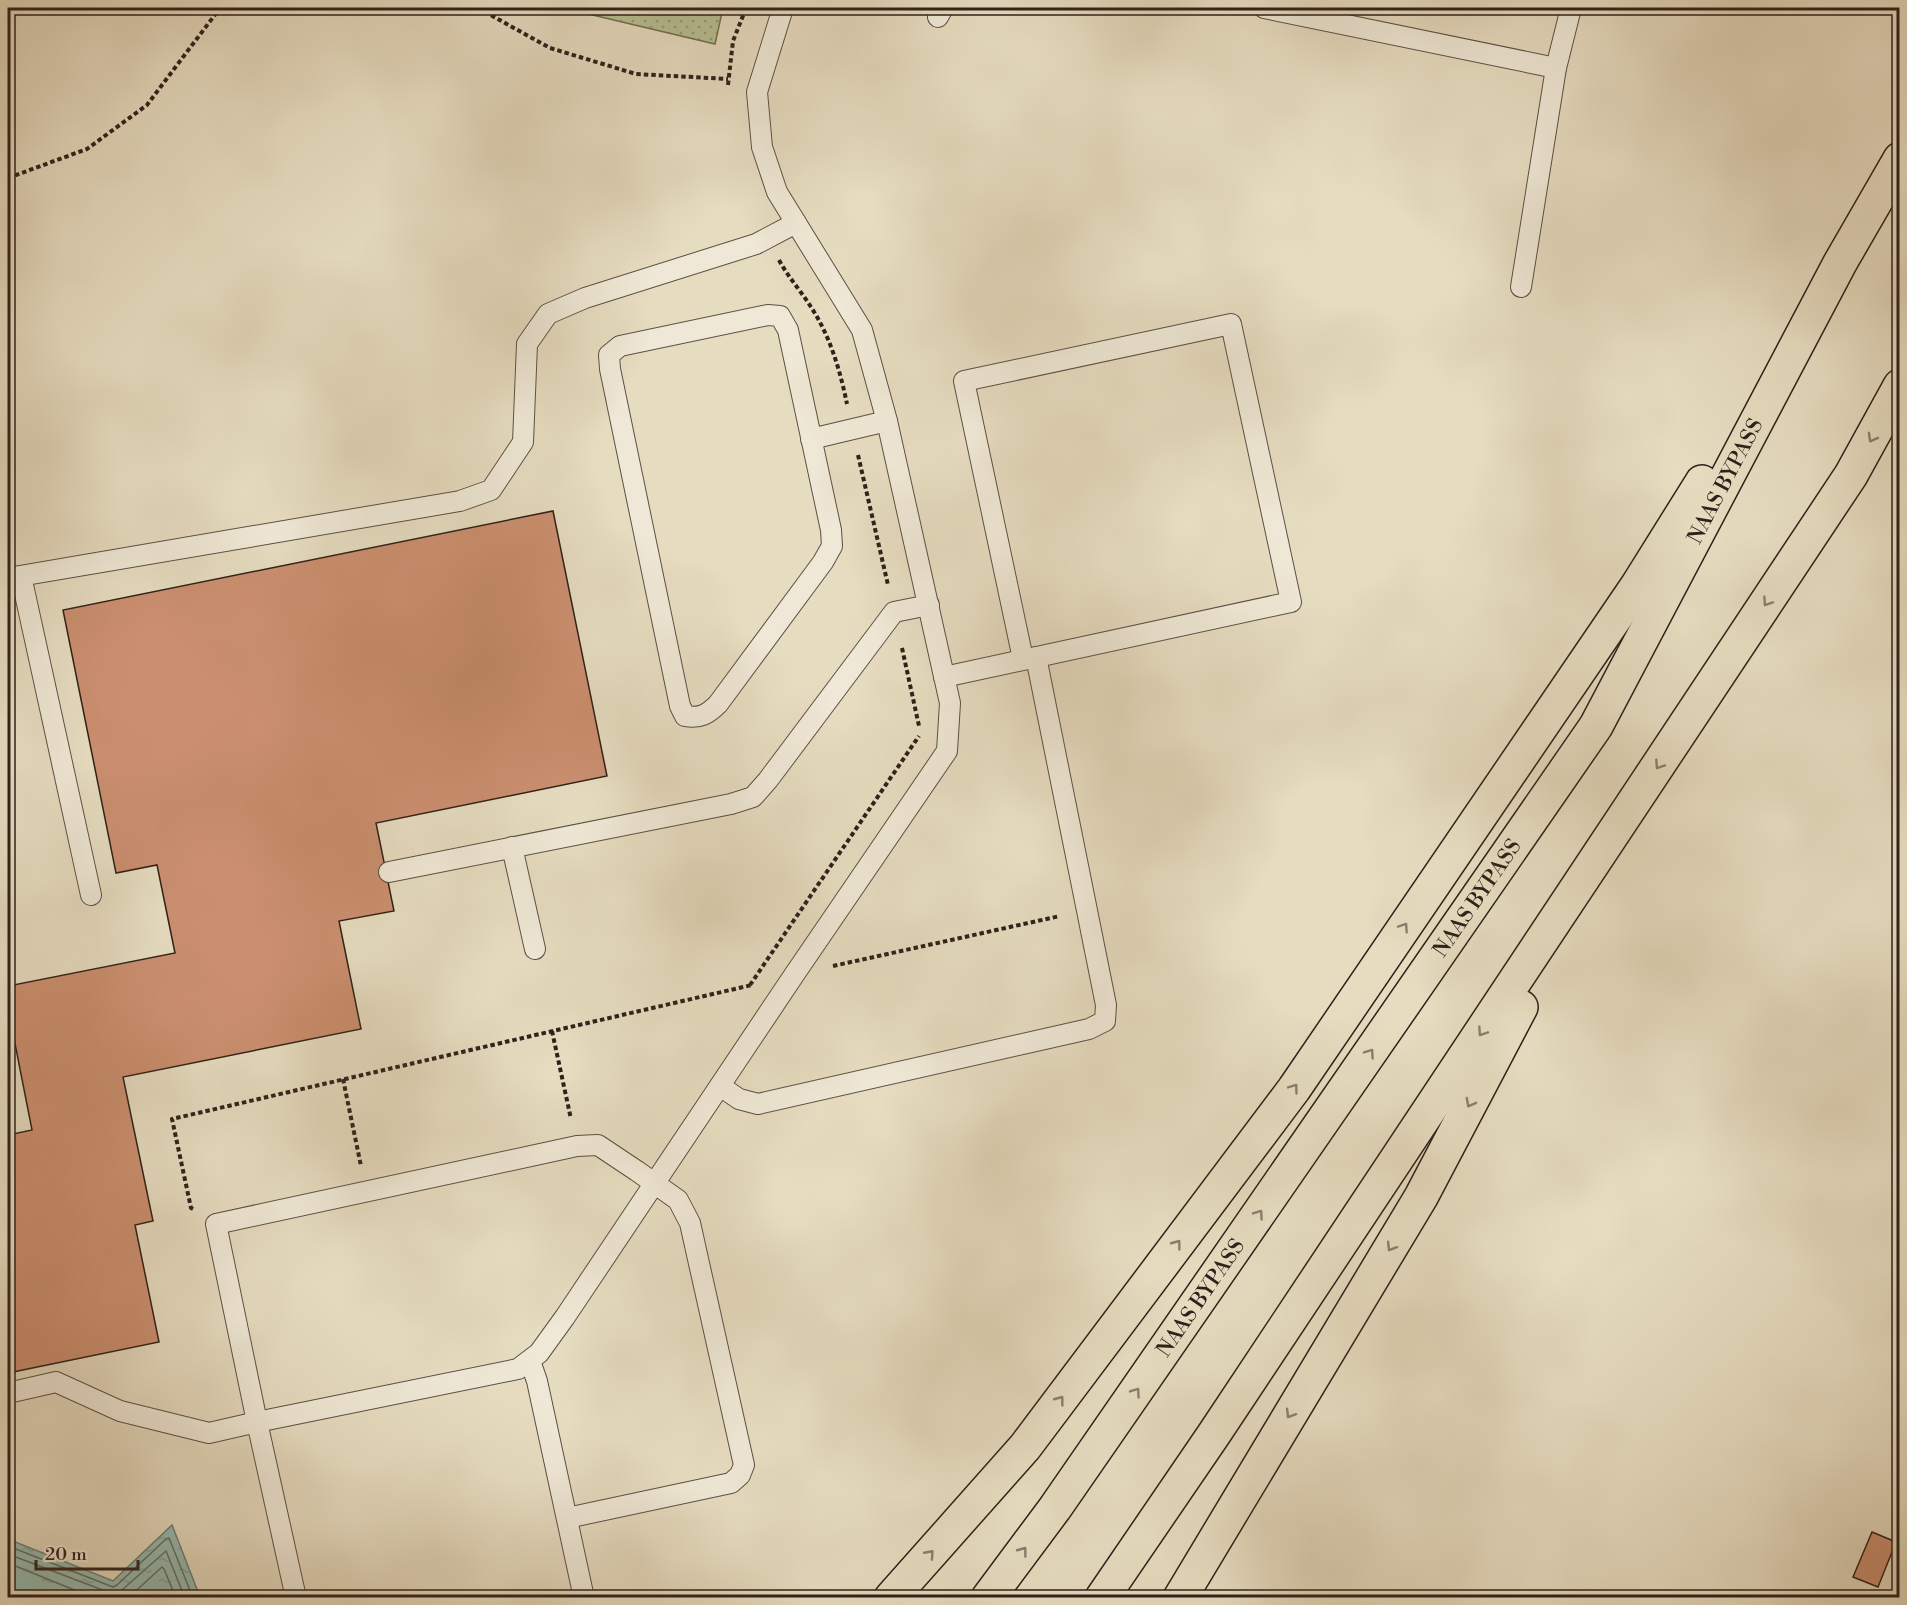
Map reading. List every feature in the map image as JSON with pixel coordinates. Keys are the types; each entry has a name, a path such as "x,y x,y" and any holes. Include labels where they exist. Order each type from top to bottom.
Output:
{"highway":[{"name":"NAAS BYPASS","path":"988,1598 1055,1509 1596,726 1840,263 1899,159"},
{"path":"891,1598 1025,1447 1294,1089 1637,586 1840,263"},
{"path":"1102,1598 1214,1434 1851,475 1899,386"},
{"path":"1180,1598 1421,1197 1605,846"}],"lane":[{"path":"8,1393 56,1382 120,1411 209,1432 518,1369 530,1361 539,1353 564,1317 947,751 951,703 886,422 862,330 777,192 762,147 757,92 783,8"},
{"path":"1264,8 1556,68"},
{"path":"1521,286 1556,68 1571,8"},
{"path":"91,895 14,577 460,501 491,490 523,442 526,344 548,314 585,298 756,244 796,223"},
{"path":"768,315 780,316 788,330 811,439 831,530 832,546 823,562 718,704 708,714 694,718 685,716 680,706 609,369 609,355 620,346 768,315"},
{"path":"720,1086 739,1099 758,1104 1089,1029 1105,1021 1106,1005 1087,910 1030,658 964,381 1232,324 1291,602 1030,658 944,676"},
{"path":"811,439 886,422"},
{"path":"389,872 731,804 753,797 894,612 929,605"},
{"path":"512,847 535,949"},
{"path":"296,1598 216,1224 577,1146 598,1145 678,1200 690,1223 744,1465 740,1475 731,1483 567,1518"},
{"path":"530,1361 537,1381 584,1598"}],"path":[{"path":"8,178 87,149 147,105 220,8"},
{"path":"478,8 550,48 636,74 728,79"},
{"path":"216,1224 191,1208 172,1119 794,975 1087,910"},
{"path":"552,1031 577,1146"},
{"path":"343,1079 366,1190"}],"green space":[{"path":"563,8 723,8 715,44"}],"water":[{"path":"172,1525 200,1597 8,1597 8,1539 113,1581"}],"building":[{"path":"553,511 607,776 376,823 394,911 339,921 361,1029 123,1077 153,1221 135,1225 159,1342 8,1373 8,1251 14,1249 11,1237 8,1237 8,1135 32,1130 8,1008 8,986 175,953 157,865 116,873 63,610"},
{"path":"1872,1532 1896,1542 1878,1587 1853,1577"}]}
